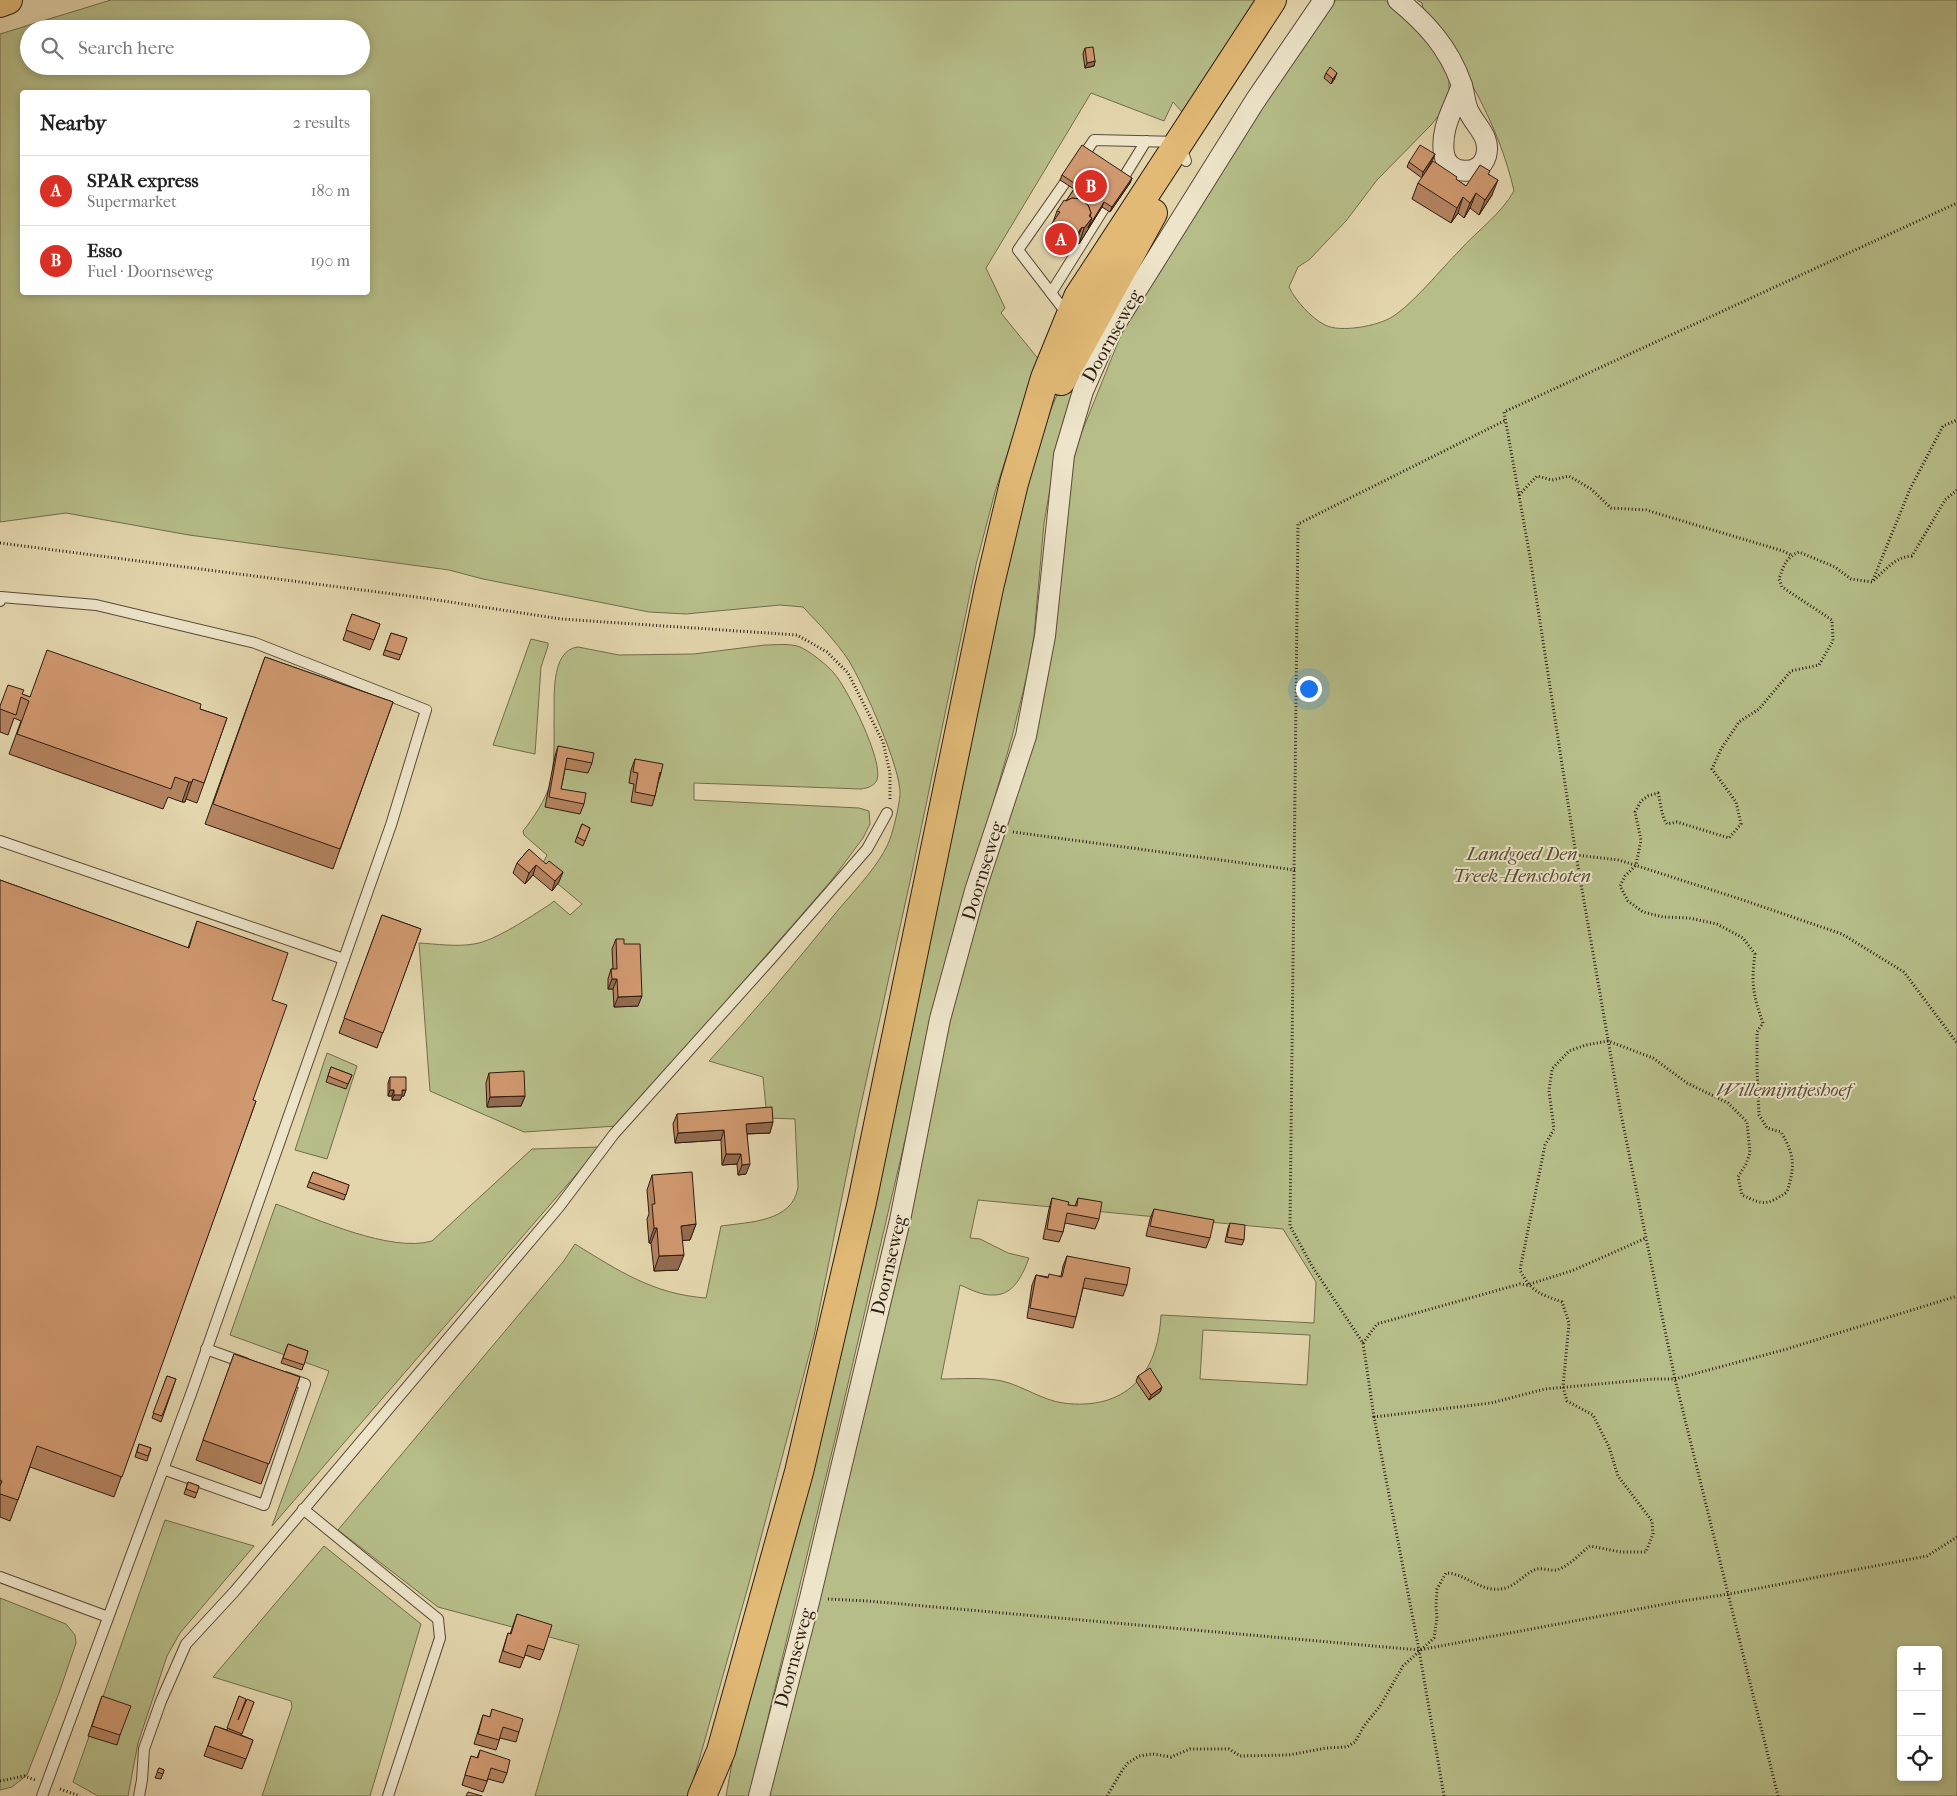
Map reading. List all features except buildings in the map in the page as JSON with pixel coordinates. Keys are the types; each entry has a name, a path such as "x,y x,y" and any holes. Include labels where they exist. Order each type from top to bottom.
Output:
{"main road":[{"path":"0,3 8,0"},
{"name":"Doornseweg","path":"1182,152 1272,0"},
{"name":"Doornseweg","path":"702,1796 721,1751 799,1472 862,1202 989,588 1056,390 1083,317 1078,297 1291,0"},
{"name":"Doornseweg","path":"719,1796 721,1751"}],"street":[{"name":"Doornseweg","path":"759,1796 810,1598 900,1220 940,1019 975,891 1026,736 1045,636 1064,455 1083,391 1106,339 1255,101 1324,0"},
{"path":"1398,0 1419,17 1436,37 1452,62 1462,85"}],"lane":[{"path":"1083,317 1051,294 1018,250 1094,140 1146,142 1182,152"},
{"path":"1051,294 1146,142"},
{"path":"0,601 1,598 96,605 255,643 426,710 391,825 344,959 163,1469 42,1796"},
{"path":"139,1796 144,1749 161,1701 186,1644 234,1592 559,1207 614,1134 867,849 888,813"},
{"path":"0,841 344,959"},
{"path":"206,1349 251,1365"},
{"path":"163,1469 264,1505 304,1384 278,1374"},
{"path":"303,1509 438,1619 440,1638 388,1796"},
{"path":"0,1577 108,1617"}],"path":[{"path":"1778,1796 1675,1379 1646,1238 1608,1041 1576,855 1504,412 1957,203"},
{"path":"1444,1796 1362,1343 1312,1266 1290,1226 1298,524 1506,420"},
{"path":"1872,582 1910,489 1942,426 1957,420"},
{"path":"1519,496 1538,476 1552,480 1570,476 1591,489 1611,508 1646,510 1791,555"},
{"path":"1872,582 1892,564 1906,556 1912,556 1945,500 1957,490"},
{"path":"0,544 415,596 561,619 797,635 827,652 848,673 866,705 883,742 890,773 890,804 888,813"},
{"path":"1108,1796 1123,1769 1128,1763 1139,1756 1153,1754 1171,1758 1190,1749 1229,1750 1240,1756 1289,1755 1326,1748 1347,1747 1355,1742 1364,1726 1380,1706 1403,1666 1434,1638 1438,1618 1436,1606 1437,1588 1446,1573 1455,1573 1460,1577 1493,1589 1514,1585 1536,1569 1556,1570 1575,1559 1590,1546 1621,1552 1646,1552 1653,1534 1652,1521 1618,1476 1609,1447 1593,1415 1567,1400 1563,1387 1569,1323 1562,1302 1540,1294 1527,1284 1520,1270 1544,1145 1554,1129 1549,1091 1552,1069 1569,1051 1586,1045 1608,1041 1653,1058 1687,1083 1728,1103 1747,1122 1750,1153 1738,1177 1742,1195 1761,1204 1774,1201 1787,1192 1794,1162 1790,1148 1782,1132 1767,1128 1759,1115 1757,1032 1763,1023 1755,1000 1752,978 1755,954 1743,938 1717,924 1688,918 1663,917 1643,912 1628,901 1620,886 1625,876 1636,865 1641,840 1635,812 1641,802 1648,796 1658,793 1667,824 1677,822 1729,838 1741,824 1736,802 1712,769 1715,759 1739,722 1759,709 1792,671 1819,665 1833,642 1832,620 1782,587 1778,579 1784,564 1791,555 1798,552 1806,554 1835,567 1851,579 1872,582"},
{"path":"996,830 1295,870"},
{"path":"1576,855 1620,860 1842,934 1904,972 1957,1044"},
{"path":"1362,1343 1377,1324 1574,1270 1646,1238"},
{"path":"1374,1417 1491,1403 1544,1389 1653,1378 1675,1379 1787,1349 1957,1296"},
{"path":"810,1598 868,1601 1419,1650 1927,1556 1957,1537"}],"green space":[{"path":"111,0 1260,0 1184,114 1173,102 1164,121 1091,93 986,268 1005,308 1001,313 1040,361 995,492 976,565 911,877 858,1118 814,1336 749,1583 689,1796 535,1796 579,1645 438,1607 338,1530 563,1262 575,1244 637,1280 669,1292 706,1298 721,1226 756,1221 779,1214 794,1199 798,1187 795,1119 767,1118 763,1077 709,1061 775,986 860,884 881,857 890,839 900,795 899,783 880,727 849,661 803,607 780,605 686,614 649,612 483,579 449,570 189,535 66,513 0,522 0,34 20,28 20,75 370,75 370,20 46,20"},
{"name":"Landgoed Den Treek-Henschoten","path":"1336,0 1385,0 1408,19 1432,44 1449,74 1449,90 1444,109 1431,125 1377,180 1346,221 1310,259 1298,267 1289,287 1304,309 1314,318 1332,327 1349,328 1369,326 1386,320 1409,304 1496,215 1514,191 1499,142 1478,95 1452,50 1423,8 1422,3 1417,0 1957,0 1957,1796 767,1796 960,965 1013,808 1031,742 1058,535 1075,449 1127,320 1245,126","holes":["978,1200 1283,1229 1316,1282 1314,1323 1161,1315 1153,1355 1145,1371 1134,1384 1120,1394 1104,1401 1085,1404 1055,1401 1002,1381 941,1379 960,1285 985,1294 1001,1294 1012,1288 1017,1282 1029,1258 1008,1253 980,1239 970,1238","1203,1330 1310,1335 1307,1385 1200,1379"]},
{"path":"1107,292 1054,466 1044,523 1034,636 1028,671 1012,737 927,1046 749,1796 726,1796 736,1741 1009,543 1048,416 1094,308"},
{"path":"531,639 548,643 541,667 535,754 493,745"},
{"path":"765,645 800,647 808,651 833,672 855,708 870,742 878,771 877,780 874,784 861,789 694,783 694,800 859,808 869,811 870,824 863,838 831,881 617,1126 524,1132 430,1091 419,943 474,944 502,934 554,901 570,915 582,904 540,869 547,855 524,835 523,831 539,809 550,784 554,753 554,690 558,667 562,657 569,650 578,647 619,655 694,654"},
{"path":"327,1053 357,1066 327,1159 295,1150"},
{"path":"600,1147 272,1526 329,1371 230,1335 276,1204 375,1239 415,1243 432,1241 532,1149"},
{"path":"165,1520 254,1546 180,1633 167,1656 138,1743 128,1796 98,1796 73,1782"},
{"path":"324,1546 421,1624 370,1796 262,1796 292,1707 291,1701 213,1677"},
{"path":"0,1598 66,1624 75,1635 76,1643 27,1775 12,1787 0,1790"}],"place":[{"name":"Esso","path":"1091,186"},
{"name":"SPAR express","path":"1061,239"}],"park label":[{"name":"Willemijntjeshoef","path":"1784,1090"}]}
